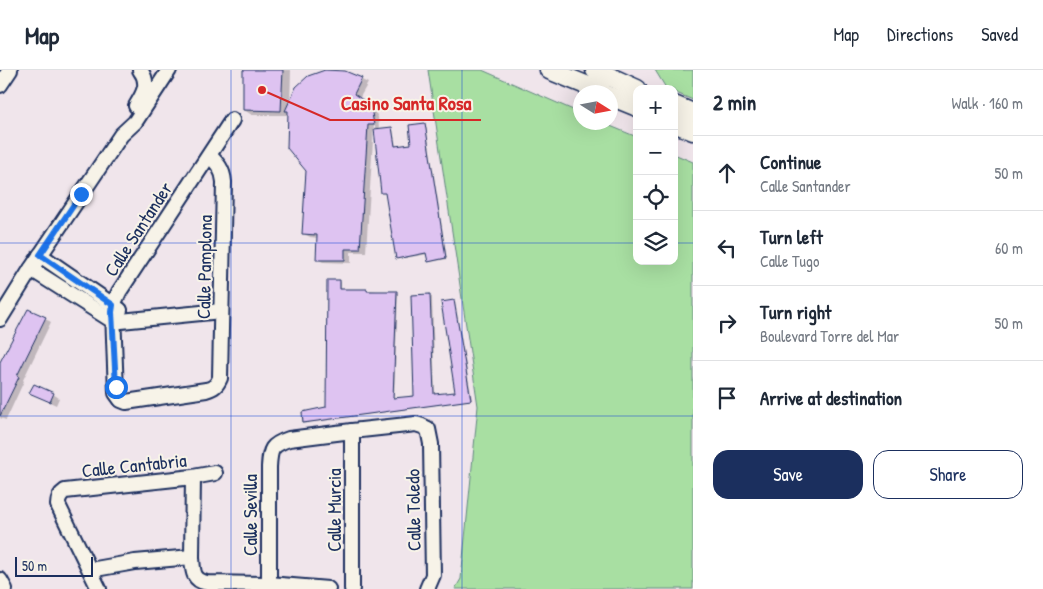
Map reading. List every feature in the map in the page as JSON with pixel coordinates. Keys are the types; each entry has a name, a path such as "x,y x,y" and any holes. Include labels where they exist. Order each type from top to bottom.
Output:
{"main road":[{"path":"549,70 585,85"},
{"path":"594,70 633,87"},
{"path":"618,99 633,105"},
{"path":"678,107 693,113"},
{"path":"678,125 693,131"}],"street":[{"path":"0,85 10,70"},
{"path":"0,319 30,269 121,135 145,88 145,78 140,70"},
{"path":"145,70 151,72 159,70"},
{"path":"121,135 135,122 169,70"},
{"name":"Calle Santander","path":"121,400 116,392 113,305 119,292 232,120"},
{"name":"Calle Pamplona","path":"121,400 132,402 206,390 213,388 220,378 224,182 220,166 209,155"},
{"path":"40,255 134,320"},
{"path":"30,269 113,321 121,322 221,311"},
{"path":"72,295 80,282"},
{"name":"Calle Toledo","path":"352,431 416,424 428,429 431,444 432,575 427,589"},
{"name":"Calle Sevilla","path":"269,584 269,462 273,446 289,439 352,431"},
{"name":"Calle Murcia","path":"352,431 352,589"},
{"name":"Calle Cantabria","path":"90,570 58,505 59,497 65,491 215,473"},
{"path":"193,477 192,557 194,574 198,580 207,583 269,584 328,589"},
{"path":"99,589 90,570 135,562 192,557"},
{"path":"0,580 5,589"}],"green space":[{"path":"428,70 482,70 573,110 573,130 618,129 633,135 633,265 678,265 678,156 693,162 693,589 455,589 461,579 478,406"},
{"path":"655,70 693,70 693,100 678,94 678,85 664,85"}],"building":[{"path":"243,70 283,70 281,111 243,110"},
{"path":"325,70 345,71 362,78 354,94 366,102 372,113 374,125 368,125 360,249 345,249 345,260 316,260 317,235 302,234 306,171 287,148 288,111 285,111 296,87 308,76"},
{"path":"425,123 446,258 428,262 426,253 396,259 385,193 381,193 374,129 392,127 395,146 411,144 409,125"},
{"path":"327,280 340,280 340,289 397,291 393,398 414,396 411,295 430,294 434,394 455,392 441,302 454,300 471,400 303,423 302,412 326,407"},
{"path":"28,309 46,317 0,416 0,362"},
{"path":"34,384 54,393 50,402 29,393"}],"place":[{"name":"Casino Santa Rosa","path":"262,90"}],"route":[{"path":"81,194 40,255 113,305 116,387"}]}
